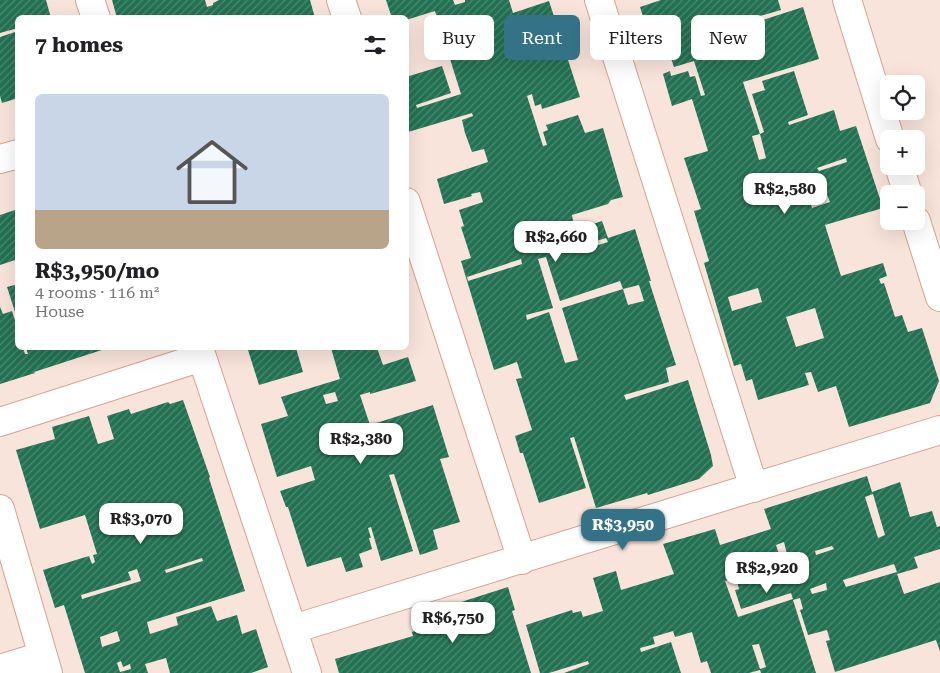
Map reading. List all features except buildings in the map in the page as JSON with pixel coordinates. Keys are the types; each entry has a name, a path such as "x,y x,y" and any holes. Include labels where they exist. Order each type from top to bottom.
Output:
{"street":[{"path":"90,0 95,15"},
{"path":"341,0 346,15"},
{"path":"598,0 754,488"},
{"path":"847,0 887,130"},
{"path":"0,159 15,155"},
{"path":"409,211 522,560"},
{"path":"919,230 940,297"},
{"path":"0,422 200,352 307,673"},
{"path":"293,629 940,430"},
{"path":"0,509 45,664 0,669"}]}
